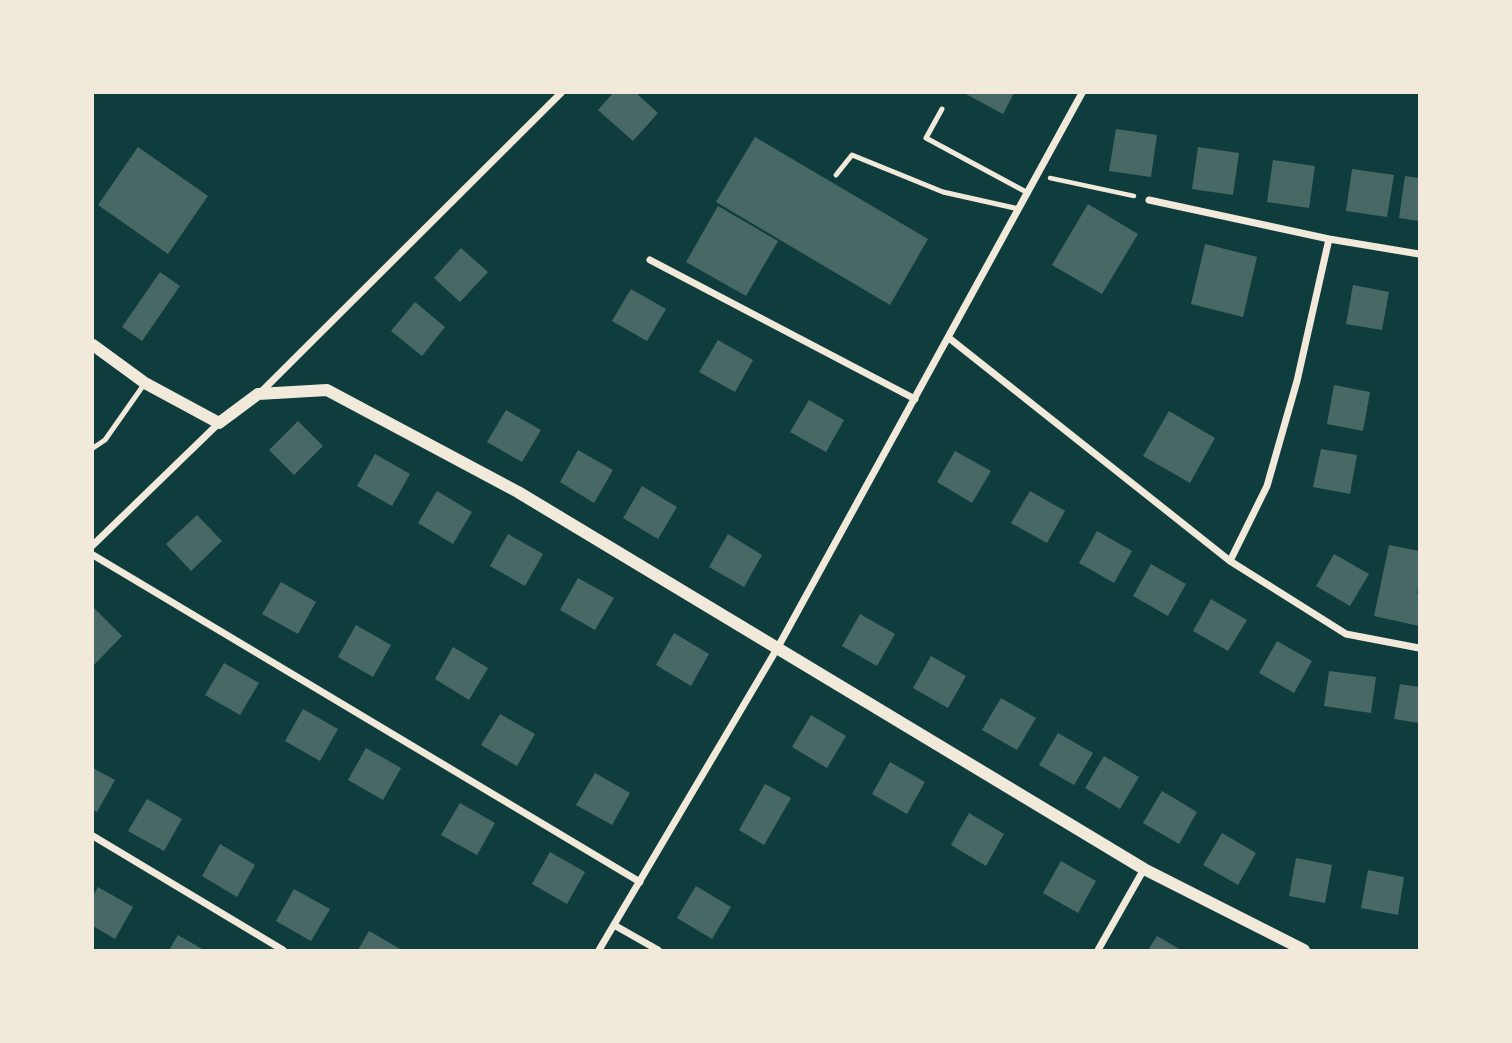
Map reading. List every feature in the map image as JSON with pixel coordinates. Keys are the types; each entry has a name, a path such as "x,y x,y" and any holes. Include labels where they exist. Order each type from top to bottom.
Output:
{"street":[{"path":"93,545 219,423 258,394 561,93"},
{"path":"599,950 778,647 1083,93"},
{"path":"1149,200 1329,239 1419,254"},
{"path":"1230,561 1267,486 1297,381 1329,239"},
{"path":"650,260 915,399"},
{"path":"949,338 1230,561 1346,634 1419,648"},
{"path":"93,345 145,383 219,423"},
{"path":"258,394 327,390 518,492 1143,869 1304,950"},
{"path":"93,555 640,882"},
{"path":"93,836 284,950"},
{"path":"1098,950 1143,869"},
{"path":"614,925 658,950"}],"lane":[{"path":"942,109 926,138 1028,193"},
{"path":"836,174 852,155 943,192 1019,209"},
{"path":"93,448 105,440 145,383"}],"path":[{"path":"1037,175 1149,200"}],"building":[{"path":"613,93 636,93 658,113 633,141 598,110"},
{"path":"964,93 1014,93 1003,114"},
{"path":"1116,129 1157,135 1151,177 1109,171"},
{"path":"755,137 928,239 890,305 716,202"},
{"path":"138,147 208,196 168,254 98,205"},
{"path":"1198,147 1239,153 1233,195 1192,189"},
{"path":"1273,160 1315,166 1309,208 1267,202"},
{"path":"1352,169 1394,175 1387,217 1346,211"},
{"path":"1405,176 1419,178 1419,221 1399,218"},
{"path":"1088,204 1138,234 1102,294 1052,265"},
{"path":"718,206 778,241 746,296 686,262"},
{"path":"1205,244 1257,257 1243,317 1191,304"},
{"path":"461,248 488,272 460,302 434,278"},
{"path":"160,272 180,286 142,341 122,327"},
{"path":"1353,285 1389,292 1382,330 1346,324"},
{"path":"631,289 666,309 647,341 612,321"},
{"path":"415,302 445,327 422,356 391,331"},
{"path":"718,340 753,360 735,392 699,372"},
{"path":"1334,385 1370,392 1363,431 1327,424"},
{"path":"809,400 844,420 826,452 790,432"},
{"path":"506,410 541,430 522,462 487,442"},
{"path":"1169,411 1215,438 1190,483 1143,456"},
{"path":"298,421 323,446 294,475 269,450"},
{"path":"1321,449 1357,455 1350,494 1313,487"},
{"path":"578,450 613,470 594,503 560,482"},
{"path":"955,451 991,471 972,503 937,482"},
{"path":"375,454 410,474 392,506 357,486"},
{"path":"642,486 677,507 658,539 623,518"},
{"path":"437,491 472,512 453,544 418,523"},
{"path":"1030,491 1065,511 1047,543 1011,523"},
{"path":"197,515 222,541 191,571 166,544"},
{"path":"1097,531 1132,551 1114,583 1079,563"},
{"path":"508,534 543,554 525,586 490,566"},
{"path":"728,534 762,555 744,587 709,567"},
{"path":"1389,545 1419,551 1419,626 1374,616"},
{"path":"1334,554 1369,574 1350,606 1316,586"},
{"path":"1151,564 1186,584 1168,616 1133,596"},
{"path":"578,578 614,598 595,630 560,610"},
{"path":"281,582 316,602 298,634 262,614"},
{"path":"1211,599 1247,620 1228,651 1193,631"},
{"path":"93,607 122,636 93,666"},
{"path":"860,614 895,634 877,666 842,646"},
{"path":"356,625 391,645 373,677 338,657"},
{"path":"674,633 709,654 691,686 656,665"},
{"path":"1277,641 1312,661 1294,693 1259,673"},
{"path":"453,647 488,668 469,700 435,679"},
{"path":"931,656 966,676 948,708 913,688"},
{"path":"224,663 259,683 240,715 205,695"},
{"path":"1329,671 1376,677 1371,713 1324,706"},
{"path":"1400,684 1419,687 1419,723 1394,719"},
{"path":"1001,698 1036,718 1017,750 982,730"},
{"path":"303,709 338,729 320,761 285,741"},
{"path":"500,714 535,734 517,766 481,745"},
{"path":"811,715 846,736 827,768 792,747"},
{"path":"1058,733 1093,753 1074,785 1039,765"},
{"path":"366,748 401,768 383,800 348,780"},
{"path":"1104,756 1139,777 1120,809 1085,788"},
{"path":"890,762 925,782 907,814 872,794"},
{"path":"93,768 115,780 97,812 93,810"},
{"path":"595,773 630,793 612,825 576,805"},
{"path":"765,784 791,798 764,845 739,830"},
{"path":"1162,791 1197,812 1179,844 1143,823"},
{"path":"147,799 182,819 164,851 128,831"},
{"path":"460,803 495,823 477,855 441,835"},
{"path":"969,813 1004,834 986,866 951,845"},
{"path":"1222,833 1256,853 1238,885 1203,865"},
{"path":"220,844 255,865 237,897 202,876"},
{"path":"550,852 585,872 567,904 532,884"},
{"path":"1296,858 1332,865 1325,903 1289,896"},
{"path":"1061,861 1096,881 1078,913 1043,893"},
{"path":"1368,870 1404,877 1398,915 1361,908"},
{"path":"696,886 731,907 712,939 677,918"},
{"path":"98,887 133,907 115,939 93,926 93,896"},
{"path":"294,889 330,909 311,941 276,921"},
{"path":"369,931 402,950 358,950"},
{"path":"178,935 204,950 169,950"},
{"path":"1157,936 1181,950 1148,950"}]}
